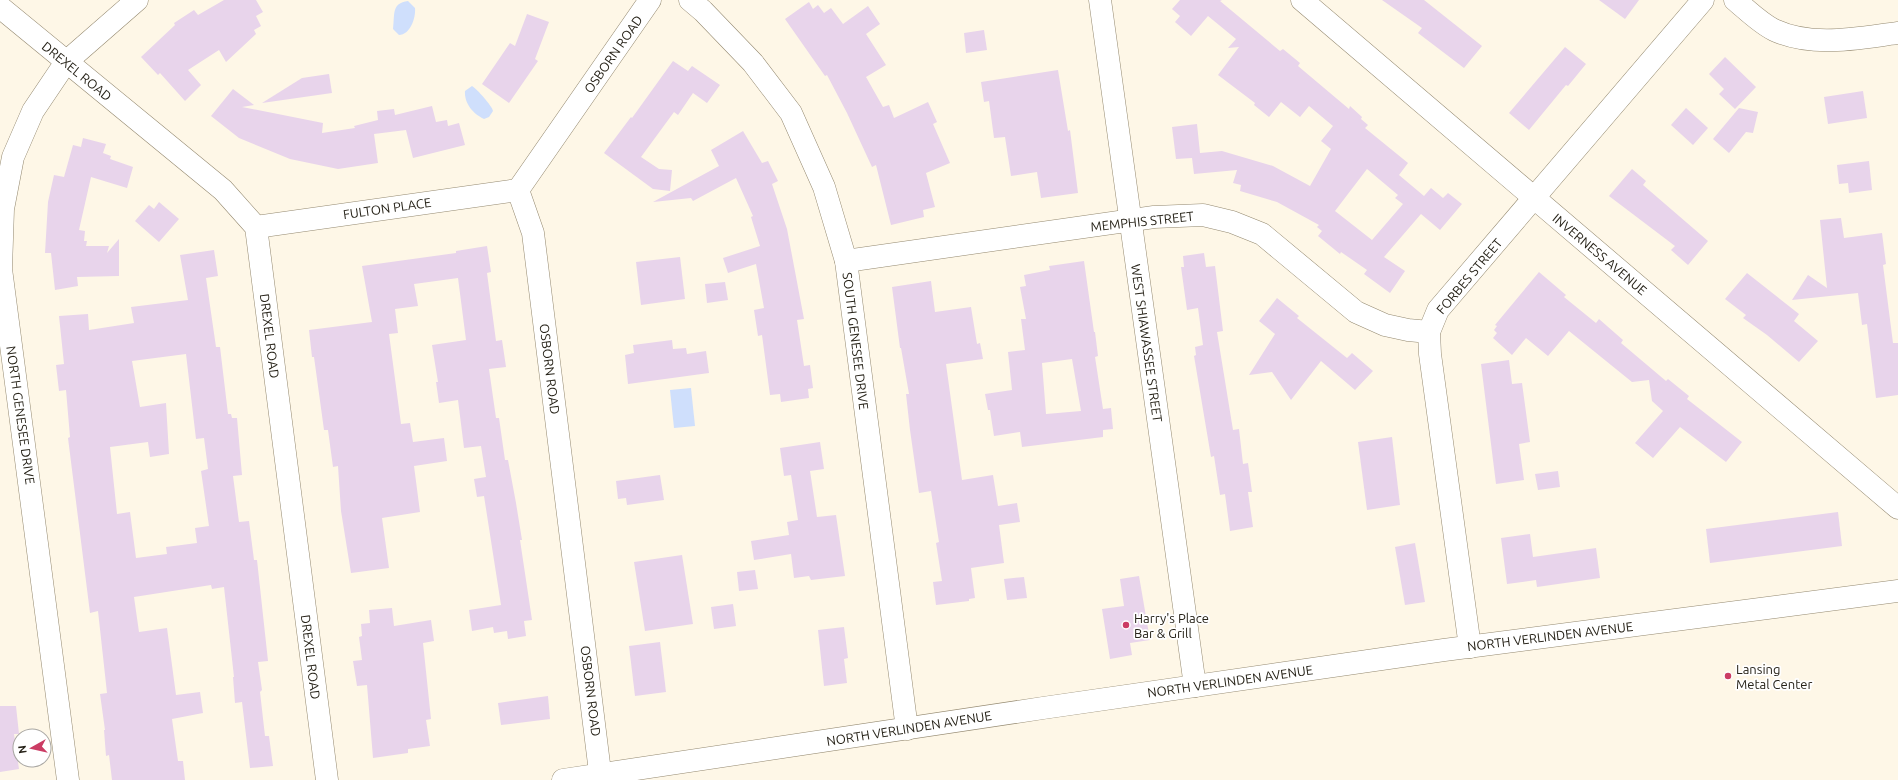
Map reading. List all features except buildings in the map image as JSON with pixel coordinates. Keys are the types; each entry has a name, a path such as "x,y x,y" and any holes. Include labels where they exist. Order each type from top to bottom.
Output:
{"street":[{"name":"NORTH GENESEE DRIVE","path":"68,780 8,378 1,269 3,209 13,158 33,111 66,62 137,0"},
{"name":"OSBORN ROAD","path":"601,778 533,233 518,190 650,0"},
{"name":"SOUTH GENESEE DRIVE","path":"690,0 703,11 753,63 791,114 824,187 846,261 906,729"},
{"name":"INVERNESS AVENUE","path":"1302,0 1898,508"},
{"name":"FORBES STREET","path":"1470,646 1430,354 1429,332 1438,310 1703,0"},
{"path":"1735,0 1774,30 1808,40 1845,40 1898,33"},
{"name":"WEST SHIAWASSEE STREET","path":"1102,2 1129,220 1195,686"},
{"name":"DREXEL ROAD","path":"0,7 223,190 256,227 327,780"},
{"name":"FULTON PLACE","path":"256,227 518,190"},
{"name":"MEMPHIS STREET","path":"846,261 1129,220 1154,217 1203,215 1232,222 1262,234 1356,312 1385,325 1408,330 1429,332"},
{"name":"NORTH VERLINDEN AVENUE","path":"562,780 601,778 906,729 1470,646 1898,591"}],"water":[{"path":"408,1 415,8 412,25 406,32 399,35 393,29 395,10 399,4"},
{"path":"472,86 492,109 493,111 489,117 484,119 470,108 466,100 465,91"},
{"path":"691,388 695,426 674,428 670,390"}],"place":[{"name":"Harry's Place Bar & Grill","path":"1126,625"},
{"name":"Lansing Metal Center","path":"1728,676"}]}
